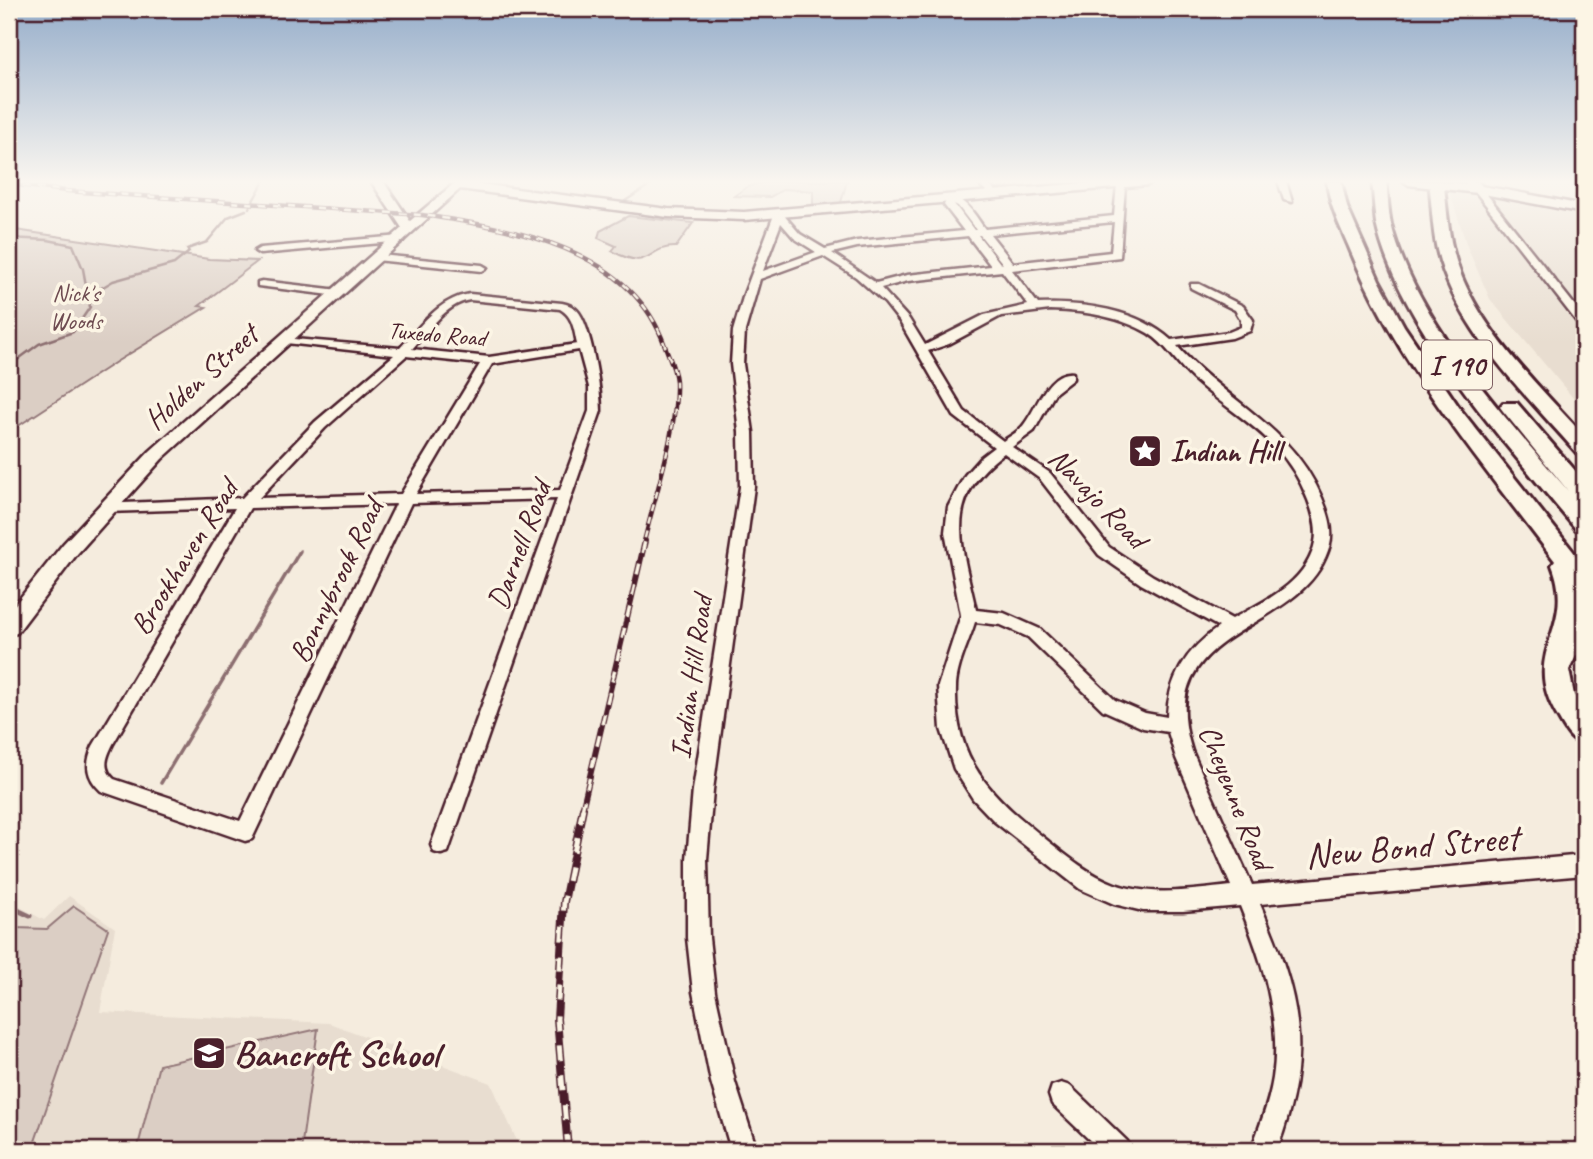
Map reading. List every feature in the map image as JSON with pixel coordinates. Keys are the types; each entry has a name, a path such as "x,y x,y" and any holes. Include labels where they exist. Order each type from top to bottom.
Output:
{"highway":[{"path":"1351,235 1402,337 1432,384 1584,582"},
{"name":"I 190","path":"1387,235 1406,283 1472,385 1584,524"},
{"name":"I 190","path":"1404,235 1408,249 1456,337 1584,495"},
{"path":"1444,235 1446,251 1463,293 1534,405 1584,465"},
{"path":"1355,245 1401,319 1461,400 1584,554"},
{"path":"1492,339 1584,447"},
{"path":"1554,542 1573,595 1572,609 1556,664 1558,688 1584,733"},
{"path":"1556,664 1567,649 1584,643"}],"main road":[{"name":"Holden Street","path":"9,627 69,549 170,442 404,235"}],"street":[{"path":"260,251 396,235"},
{"name":"Indian Hill Road","path":"744,1150 723,1082 704,992 697,927 697,859 703,790 747,487 746,432 737,352 741,321 771,235"},
{"name":"Navajo Road","path":"798,235 874,287 901,314 959,413 976,429 1045,476 1104,551 1123,566 1232,627"},
{"path":"755,277 858,244 949,235"},
{"path":"972,235 996,265 1005,268 1035,307"},
{"path":"985,235 1008,264 1005,268"},
{"path":"874,287 907,278 1116,256 1117,235"},
{"path":"1514,235 1584,324"},
{"path":"380,258 482,268"},
{"path":"262,284 339,293"},
{"path":"1168,344 1232,335 1246,329 1247,320 1239,308 1195,286"},
{"name":"Brookhaven Road","path":"245,832 108,785 98,777 95,766 106,739 245,504 320,425 374,380 455,300 470,297 521,302"},
{"name":"Darnell Road","path":"441,845 596,406 595,387 572,311 556,305 521,302"},
{"name":"Cheyenne Road","path":"922,349 947,343 993,316 1035,307 1071,308 1109,314 1143,327 1168,344 1197,376 1280,441 1309,483 1322,521 1323,544 1313,568 1288,593 1204,645 1186,667 1179,686 1175,726 1185,758 1246,896 1275,970 1288,1037 1284,1094 1276,1123 1264,1150"},
{"name":"Tuxedo Road","path":"286,340 488,360 584,346"},
{"name":"Bonnybrook Road","path":"245,832 416,478 488,360"},
{"path":"1069,376 1050,391 1029,428 1003,447 968,481 952,516 953,541 969,615 1004,619 1034,632 1109,705 1143,720 1175,726"},
{"path":"106,507 567,494"},
{"name":"New Bond Street","path":"969,615 947,685 948,719 961,763 972,783 994,809 1062,865 1087,882 1114,894 1156,902 1584,865"},
{"path":"1061,1095 1118,1150"}],"shaded area":[{"path":"1464,235 1584,235 1584,411 1490,299"},
{"name":"Bancroft School","path":"69,896 115,928 100,1012 329,1023 491,1083 521,1150 9,1150 9,901 44,920"}],"green space":[{"name":"Nick's Woods","path":"9,235 50,235 209,259 258,261 199,306 206,307 9,432 9,251 16,245 9,241"},
{"path":"599,235 684,235 676,247 659,250 648,257 635,260 612,251 616,246 598,238"},
{"path":"74,906 108,929 32,1150 9,1150 9,924 16,928 47,929"},
{"path":"318,1029 301,1150 137,1150 159,1065"}],"waterway":[{"path":"88,296 113,281 174,264 189,252 187,249 207,242 213,235"},
{"path":"9,238 48,240 73,245 83,269 90,307 73,332 39,344 9,366"},
{"path":"161,783 300,551"},
{"path":"9,906 30,916"}],"railway":[{"path":"526,235 565,249 597,265 625,286 649,313 672,363 676,400 670,441 644,542"},
{"path":"582,810 645,541"},
{"path":"568,1150 557,1019 564,902 583,808"}],"place":[{"name":"Indian Hill","path":"1145,451"},
{"name":"Bancroft School","path":"209,1053"}]}
